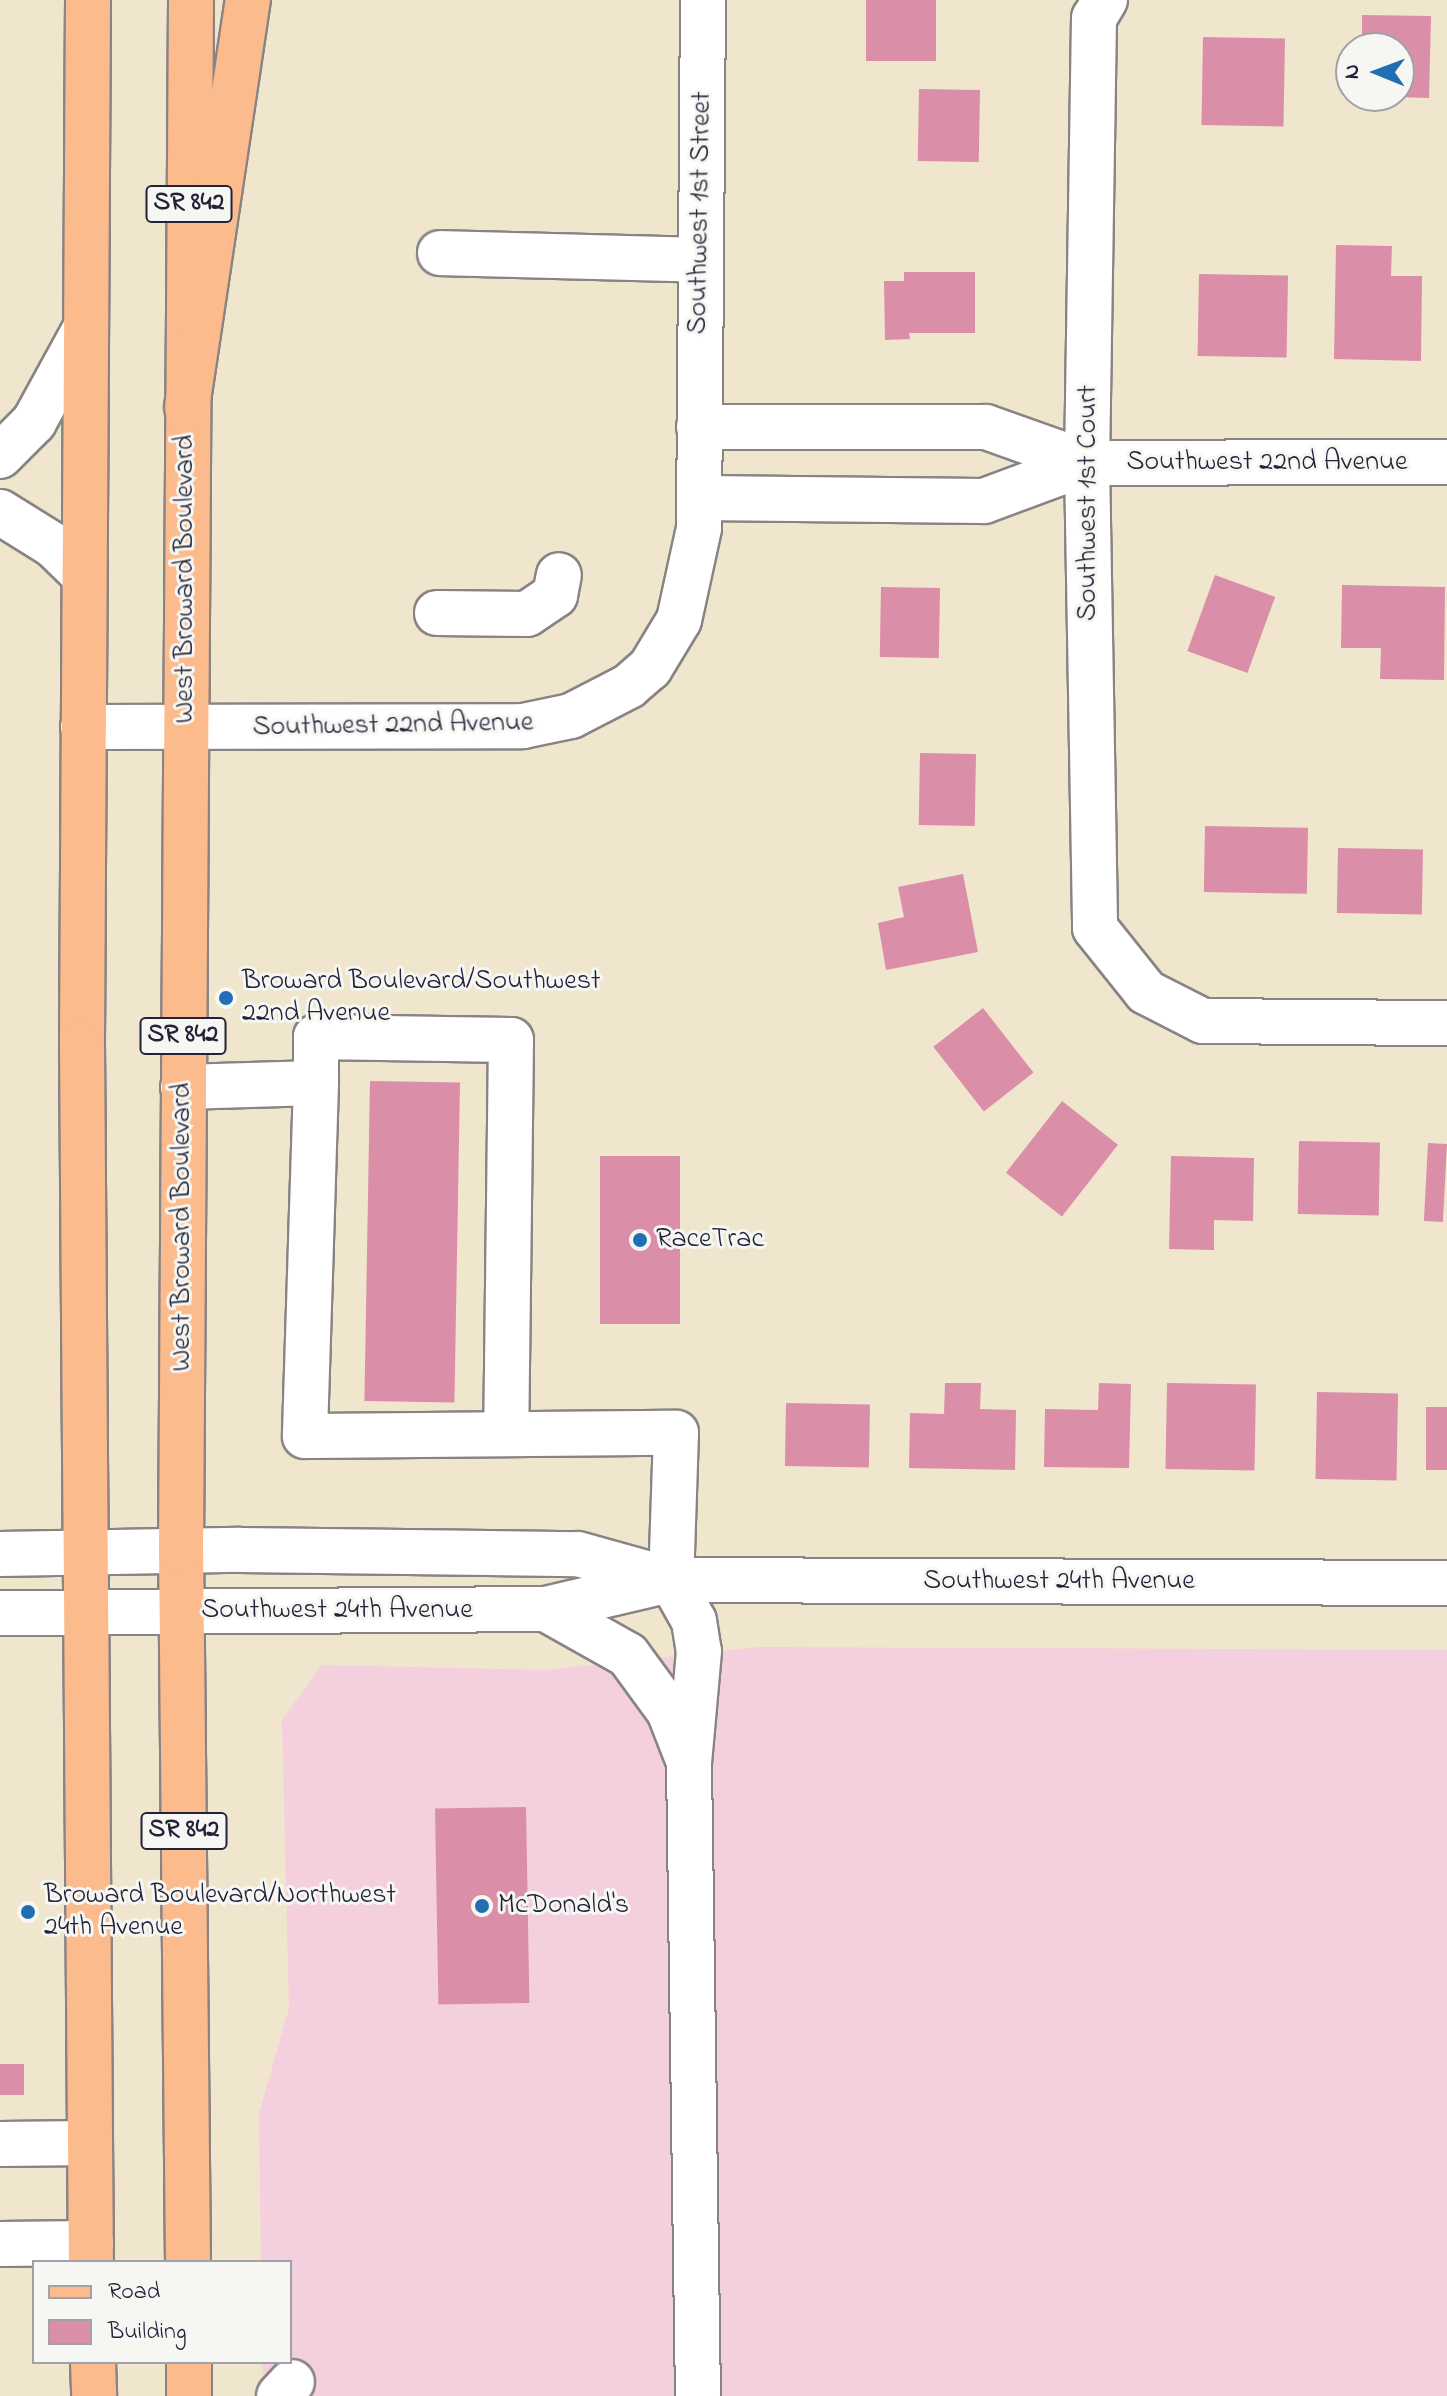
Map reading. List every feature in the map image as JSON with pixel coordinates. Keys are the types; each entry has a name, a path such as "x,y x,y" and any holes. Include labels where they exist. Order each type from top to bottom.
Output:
{"main road":[{"path":"88,0 83,727 91,2252"},
{"name":"West Broward Boulevard","path":"188,2260 181,1551 191,0"},
{"path":"187,407 248,0"},
{"path":"93,2364 94,2396"},
{"path":"189,2364 189,2396"}],"street":[{"name":"Southwest 1st Street","path":"699,427 703,0"},
{"name":"Southwest 1st Court","path":"1105,0 1094,18 1087,463 1095,928 1146,992 1203,1021 1447,1023"},
{"path":"440,253 700,260"},
{"path":"0,456 34,422 86,327"},
{"name":"Southwest 22nd Avenue","path":"83,727 499,728 571,716 629,686 667,646 693,575 700,498 699,427 986,427 1087,463 1447,462"},
{"name":"Southwest 22nd Avenue","path":"700,498 984,501 1087,463"},
{"path":"0,512 53,545 84,575"},
{"path":"437,613 527,614 555,595 559,575"},
{"path":"506,1431 511,1040 316,1037 305,1436 506,1431 676,1433 671,1580 694,1621 699,1651 689,1763 698,2396"},
{"path":"183,1087 316,1083"},
{"name":"Southwest 24th Avenue","path":"0,1554 181,1551 578,1554 671,1580"},
{"name":"Southwest 24th Avenue","path":"0,1613 546,1609 671,1580 1447,1583"},
{"path":"546,1609 628,1655 669,1711 689,1763"},
{"path":"0,2144 90,2143"},
{"path":"0,2244 91,2252"}],"shaded area":[{"path":"760,1647 1447,1650 1447,2396 263,2396 263,2364 292,2364 292,2260 261,2260 259,2114 289,2008 282,1720 322,1665 546,1670"}],"building":[{"path":"866,0 936,0 936,61 866,61"},
{"path":"1362,15 1431,16 1429,98 1415,98 1415,32 1362,32"},
{"path":"1203,37 1285,38 1283,126 1201,125"},
{"path":"919,89 980,90 979,162 918,161"},
{"path":"1336,245 1392,246 1391,276 1422,276 1421,361 1334,359"},
{"path":"904,272 975,272 975,333 909,333 910,339 885,340 884,281 904,281"},
{"path":"1199,274 1288,276 1287,358 1198,356"},
{"path":"1215,575 1275,597 1247,673 1187,651"},
{"path":"1342,585 1445,587 1444,680 1380,679 1381,648 1341,648"},
{"path":"881,587 940,588 939,658 880,657"},
{"path":"920,753 976,754 975,826 919,825"},
{"path":"1205,826 1308,828 1307,894 1204,892"},
{"path":"1338,848 1423,849 1422,914 1337,913"},
{"path":"963,874 978,952 886,970 878,923 904,917 898,887"},
{"path":"983,1008 1033,1073 984,1111 933,1047"},
{"path":"370,1081 460,1083 454,1403 364,1401"},
{"path":"1062,1101 1118,1145 1062,1216 1006,1173"},
{"path":"1299,1141 1380,1142 1379,1215 1298,1214"},
{"path":"1428,1143 1447,1144 1443,1222 1424,1221"},
{"name":"RaceTrac","path":"600,1156 680,1156 680,1324 600,1324"},
{"path":"1171,1156 1254,1158 1253,1221 1214,1220 1214,1250 1169,1249"},
{"path":"945,1383 981,1383 980,1409 1016,1410 1015,1470 909,1468 910,1413 944,1414"},
{"path":"1099,1383 1131,1384 1129,1468 1044,1467 1045,1409 1098,1410"},
{"path":"1167,1383 1256,1385 1254,1471 1165,1469"},
{"path":"1317,1392 1398,1393 1396,1480 1315,1479"},
{"path":"786,1403 870,1404 869,1467 785,1466"},
{"path":"1426,1407 1447,1407 1447,1470 1426,1470"},
{"name":"McDonald's","path":"526,1807 529,2003 438,2005 435,1809"},
{"path":"0,2064 24,2064 24,2095 0,2095"}],"place":[{"name":"Broward Boulevard/Southwest 22nd Avenue","path":"226,998"},
{"name":"RaceTrac","path":"640,1240"},
{"name":"McDonald's","path":"482,1906"},
{"name":"Broward Boulevard/Northwest 24th Avenue","path":"28,1912"}]}
